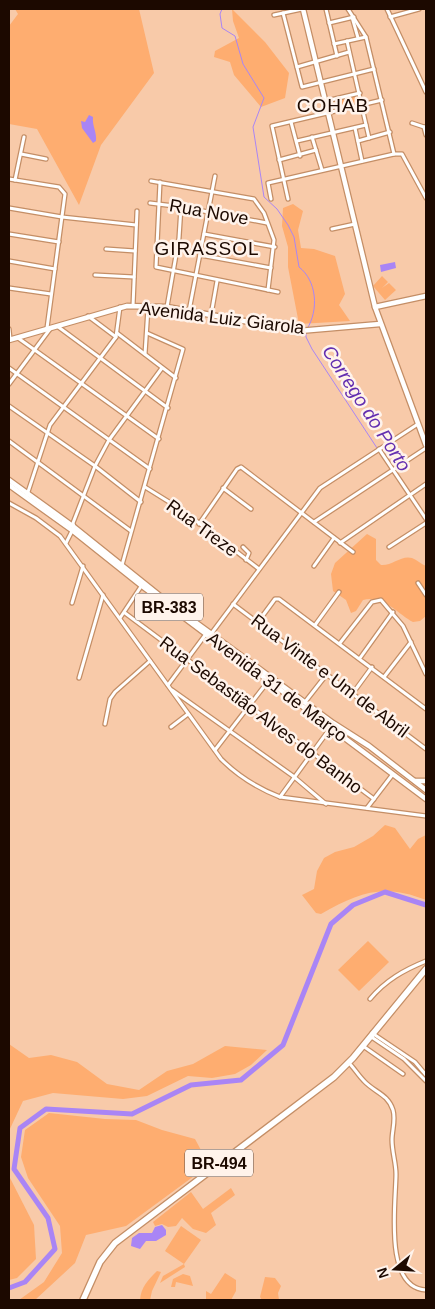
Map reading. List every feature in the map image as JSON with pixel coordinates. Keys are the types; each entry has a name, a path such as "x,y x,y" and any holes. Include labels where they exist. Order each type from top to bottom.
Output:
{"highway":[{"name":"BR-494","path":"84,1300 100,1262 115,1243 334,1077 349,1062 425,972"}],"street":[{"path":"274,15 303,9 375,307 426,446 314,522"},
{"path":"326,9 337,56"},
{"path":"348,9 366,37 394,154"},
{"path":"387,9 426,92"},
{"path":"390,16 418,9"},
{"path":"284,13 302,87 374,69"},
{"path":"329,23 353,17"},
{"path":"353,17 358,38"},
{"path":"334,44 366,37"},
{"path":"346,41 356,73 369,138"},
{"path":"297,67 350,52"},
{"path":"326,101 360,93"},
{"path":"288,199 272,126 382,100"},
{"path":"292,122 300,156"},
{"path":"412,123 425,127 426,135"},
{"path":"296,141 366,124"},
{"path":"354,127 362,161"},
{"path":"358,141 390,132"},
{"path":"15,180 24,137"},
{"path":"312,137 322,170"},
{"path":"279,160 300,156 316,150"},
{"path":"21,154 46,159"},
{"path":"271,200 268,183 394,154 402,154 426,198"},
{"path":"189,311 215,176"},
{"path":"9,179 59,187 64,190 51,294 52,327 9,384"},
{"path":"151,181 254,199 267,223 275,247 268,290"},
{"path":"160,182 156,267 278,292"},
{"name":"Rua Nove","path":"150,203 182,206 267,223"},
{"path":"167,308 174,272 182,206"},
{"path":"9,208 62,217 136,225"},
{"path":"133,306 137,211"},
{"path":"332,229 355,224"},
{"path":"9,234 59,242"},
{"path":"204,234 275,247"},
{"path":"106,249 135,251"},
{"path":"200,255 271,268"},
{"path":"9,261 54,269"},
{"path":"95,275 134,277"},
{"path":"211,316 217,281"},
{"path":"9,288 51,294"},
{"path":"375,307 426,296"},
{"name":"Avenida Luiz Giarola","path":"10,340 120,307 133,306 189,311 299,331 380,324"},
{"path":"27,496 50,426 62,407 117,335 120,307"},
{"path":"145,355 148,308"},
{"path":"88,316 176,378"},
{"path":"52,327 100,358 168,408"},
{"path":"9,329 10,340"},
{"path":"121,566 168,408 183,349 147,333"},
{"path":"18,337 159,439"},
{"path":"9,368 150,469"},
{"path":"66,543 74,529 73,523 94,466 109,440 162,368"},
{"path":"9,406 141,502"},
{"path":"169,687 186,660 233,604 320,488 418,424"},
{"path":"9,441 131,531"},
{"path":"378,450 426,522 389,547"},
{"path":"199,524 237,468 241,467 352,552"},
{"name":"Avenida 31 de Março","path":"9,480 27,496"},
{"path":"340,543 426,484"},
{"name":"Avenida 31 de Março","path":"9,485 74,529 142,585 332,725 375,750 426,790"},
{"name":"Rua Treze","path":"145,487 259,569"},
{"path":"223,488 251,508"},
{"path":"9,503 50,528 66,543 188,714 236,775 259,789 280,797 426,816"},
{"path":"314,566 334,538"},
{"path":"243,547 249,554 246,560"},
{"path":"72,603 83,566"},
{"path":"418,583 426,595"},
{"path":"120,618 142,585"},
{"path":"315,625 339,592"},
{"path":"79,678 103,594"},
{"path":"258,622 277,598 340,643 426,709"},
{"path":"340,643 375,601 381,600 403,626 426,674"},
{"name":"Rua Vinte e Um de Abril","path":"233,604 426,749"},
{"path":"360,658 393,612"},
{"name":"Rua Sebastião Alves do Banho","path":"125,613 248,707 374,799"},
{"path":"384,677 411,642"},
{"path":"106,724 110,699 115,692 150,661"},
{"path":"353,693 372,667"},
{"path":"304,703 328,674"},
{"path":"215,750 270,679"},
{"name":"Avenida 31 de Março","path":"270,679 304,703 372,759 426,799"},
{"path":"169,687 293,776 326,804"},
{"path":"171,727 188,714"},
{"path":"280,797 293,776 332,725"},
{"path":"372,759 370,752 375,750"},
{"path":"368,808 393,774"},
{"path":"413,781 426,781"},
{"path":"413,790 426,790"},
{"path":"370,999 381,986 394,976 426,961"},
{"path":"371,1034 415,1062 426,1075"},
{"path":"371,1034 409,1063 426,1081"},
{"path":"362,1046 403,1074"},
{"path":"349,1062 366,1083 388,1099 394,1112 392,1142 396,1177 394,1231 398,1257 410,1284 416,1289 426,1290"}],"shaded area":[{"path":"15,9 139,9 154,73 101,145 79,205 37,129 9,124 9,26 18,14"},
{"path":"232,9 265,42 289,73 285,98 261,107 234,75 230,62 214,57 215,51 239,38 233,21"},
{"path":"358,93 361,104 340,109 337,99"},
{"path":"89,115 93,117 96,135 96,141 93,143 82,128 81,121 85,122"},
{"path":"293,204 303,211 298,230 301,248 314,249 335,256 345,294 339,305 350,321 299,324 288,267 288,247 282,226 283,208"},
{"path":"395,262 396,268 381,272 380,265"},
{"path":"382,276 388,282 382,288 389,283 396,290 385,300 373,286"},
{"path":"367,534 376,539 376,560 381,565 408,557 426,566 426,616 420,621 413,622 384,602 370,599 363,600 356,611 351,613 346,600 333,591 331,574 335,563"},
{"path":"385,825 395,828 410,849 418,839 426,835 426,900 397,892 372,892 348,900 321,914 316,913 302,895 314,889 317,871 324,858 335,852 354,847 373,836"},
{"path":"368,941 389,962 359,991 338,970"},
{"path":"9,1044 29,1058 51,1055 77,1062 107,1084 139,1090 167,1071 193,1064 225,1046 267,1050 251,1065 235,1074 212,1078 188,1076 147,1096 123,1099 53,1093 23,1101 9,1131"},
{"path":"49,1113 136,1120 162,1130 195,1139 209,1165 126,1226 86,1235 75,1263 35,1300 19,1300 44,1282 62,1253 60,1226 28,1178 21,1157 25,1130"},
{"path":"9,1176 34,1225 36,1259 17,1278 9,1280"},
{"path":"231,1188 235,1195 211,1213 216,1225 206,1233 193,1229 182,1218 176,1226 168,1227 162,1224 155,1226 153,1222 191,1192 203,1209"},
{"path":"162,1225 166,1230 166,1235 156,1241 146,1241 140,1249 131,1246 132,1238 139,1233 152,1233 155,1227"},
{"path":"181,1226 201,1240 184,1264 165,1251"},
{"path":"184,1264 185,1267 160,1283 163,1276"},
{"path":"157,1271 161,1272 150,1300 140,1300 143,1287"},
{"path":"225,1273 236,1280 236,1291 231,1300 206,1300 206,1291 211,1294"},
{"path":"183,1274 190,1276 193,1286 176,1282 175,1287 171,1287 173,1279"},
{"path":"265,1277 275,1278 281,1286 278,1293 279,1300 262,1300 260,1297"}],"waterway":[{"name":"Corrego do Porto","path":"222,9 220,14 222,28 235,36 243,64 264,98 253,127 264,197 277,209 288,225 294,237 299,267 310,280 313,288 313,313 307,329"},
{"name":"Corrego do Porto","path":"306,333 312,349 377,448"},
{"path":"9,1288 25,1282 55,1249 48,1218 14,1169 20,1128 46,1109 132,1114 191,1085 241,1080 283,1045 331,924 353,905 385,892 426,905"}],"district":[{"name":"COHAB","path":"333,105"},
{"name":"GIRASSOL","path":"207,248"}]}
